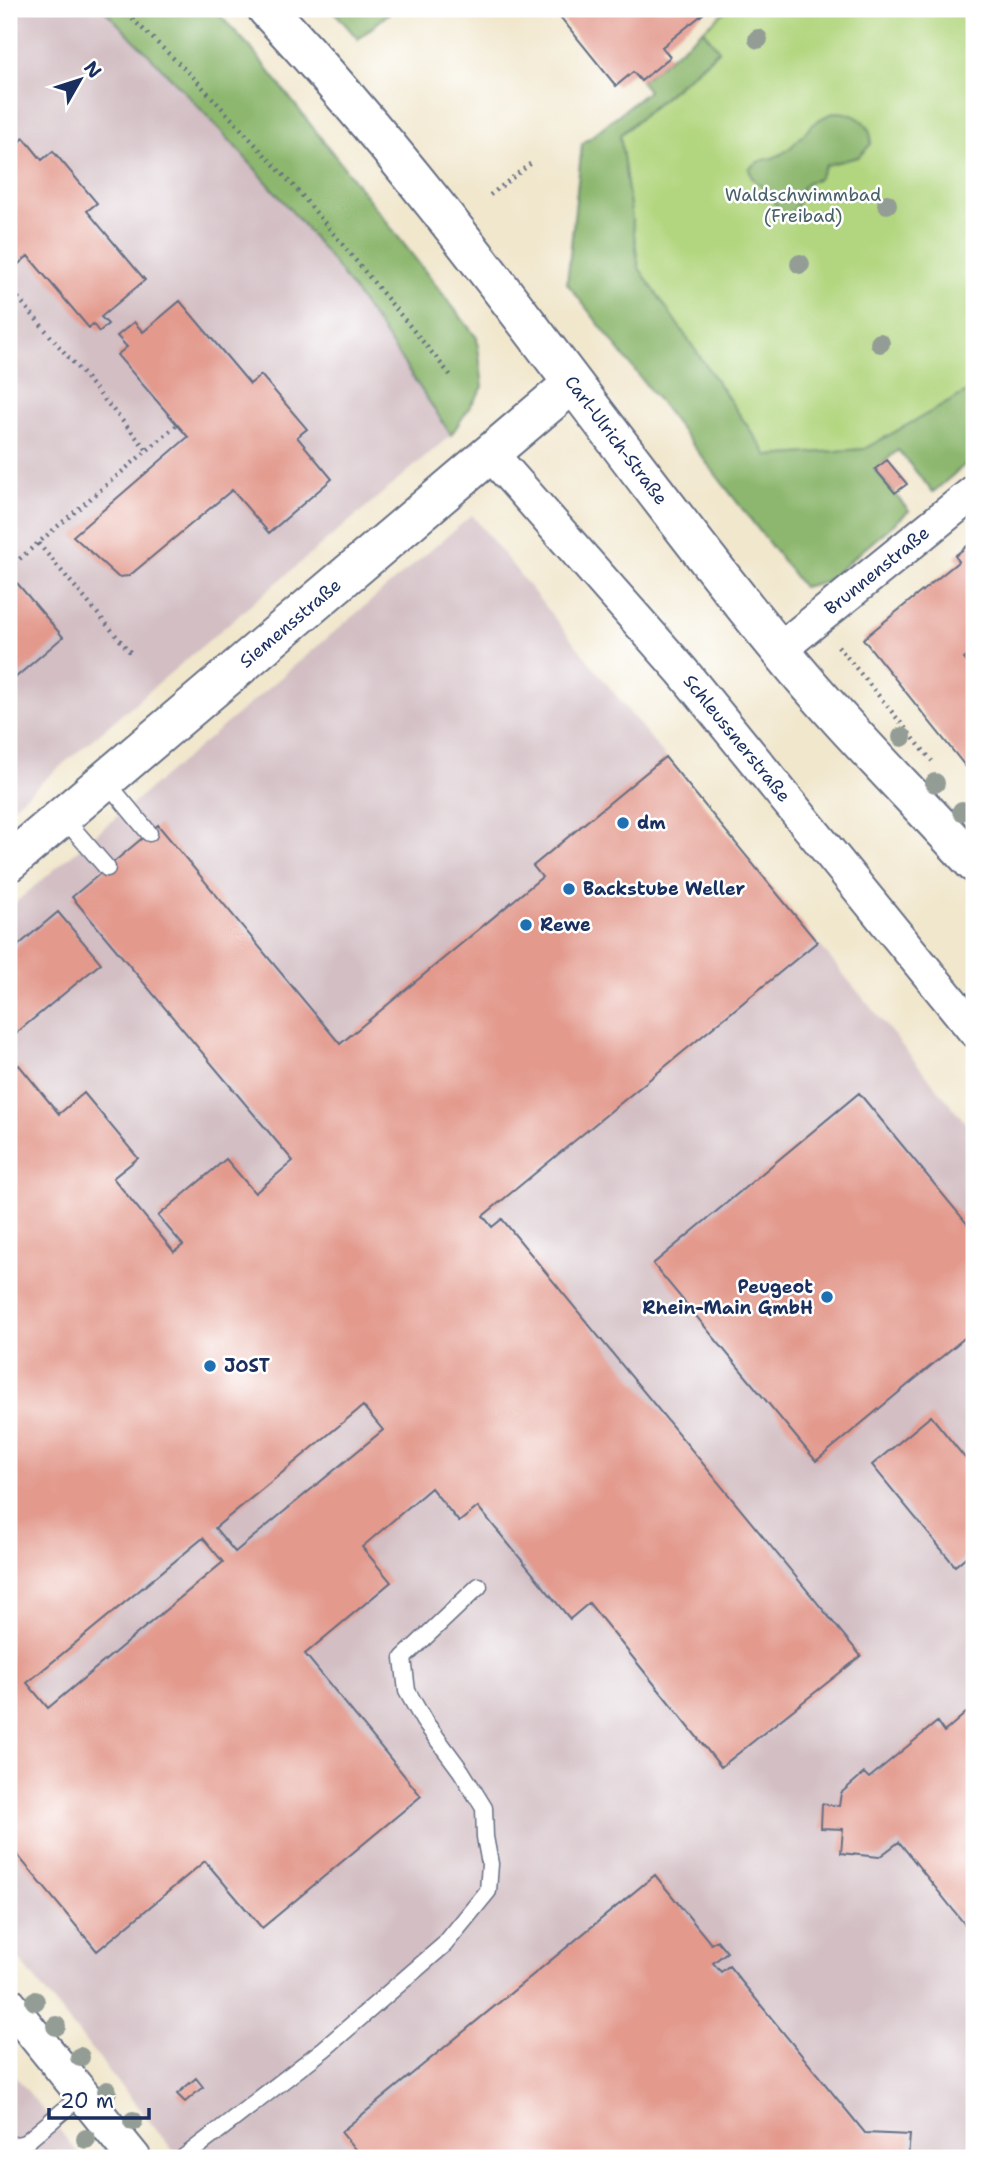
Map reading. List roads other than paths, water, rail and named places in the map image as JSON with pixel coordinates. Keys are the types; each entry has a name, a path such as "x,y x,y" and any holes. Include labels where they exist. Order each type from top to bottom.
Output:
{"main road":[{"name":"Carl-Ulrich-Straße","path":"267,9 327,74 422,188 779,650 861,743 974,863"},
{"name":"Siemensstraße","path":"9,862 572,384"}],"street":[{"name":"Schleussnerstraße","path":"491,454 682,671 974,1030"},
{"name":"Brunnenstraße","path":"779,650 973,495"},
{"path":"9,2004 134,2158"}],"lane":[{"path":"105,780 149,833"},
{"path":"62,816 107,868"},
{"path":"183,2158 324,2049 443,1945 488,1891 490,1864 484,1808 424,1721 407,1691 403,1658 479,1586"},
{"path":"9,2147 25,2143 82,2095"}],"place":[{"name":"dm","path":"623,823"},
{"name":"Backstube Weller","path":"569,889"},
{"name":"Rewe","path":"526,925"},
{"name":"Peugeot Rhein-Main GmbH","path":"827,1297"},
{"name":"JOST","path":"210,1366"}],"park label":[{"name":"Waldschwimmbad (Freibad)","path":"803,206"}]}
